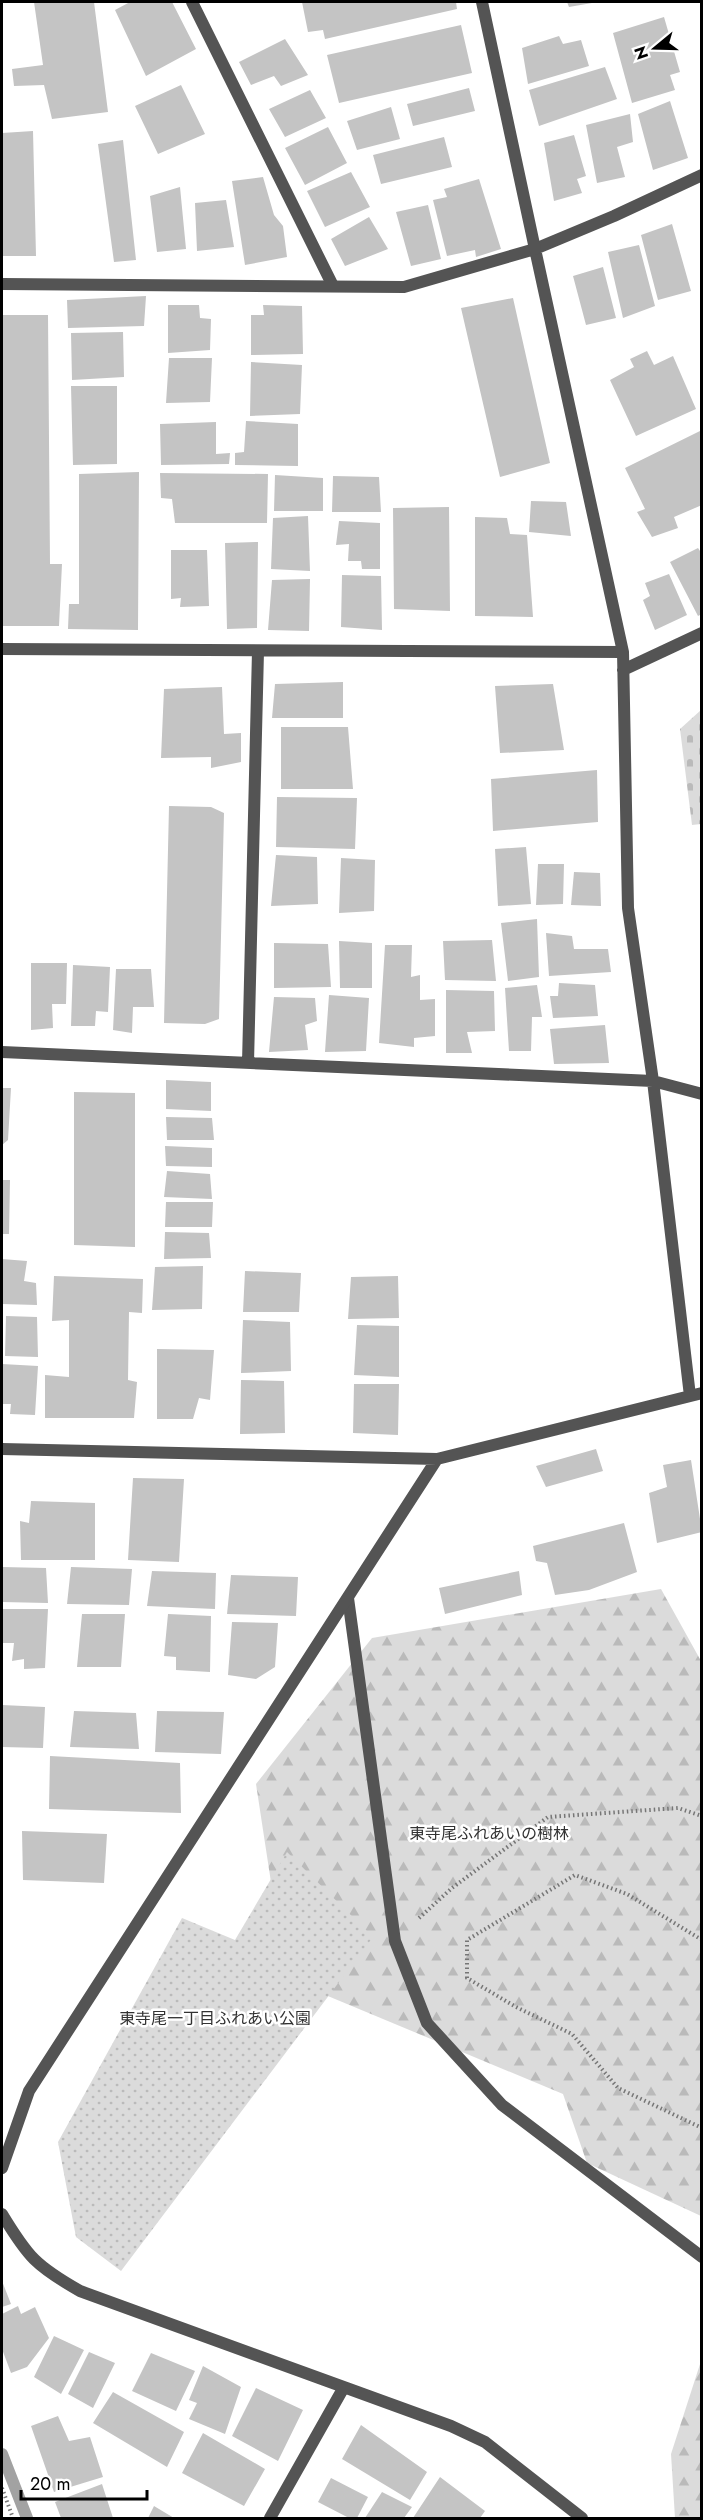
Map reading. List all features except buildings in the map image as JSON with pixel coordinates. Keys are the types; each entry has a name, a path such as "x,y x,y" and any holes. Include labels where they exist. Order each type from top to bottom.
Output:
{"street":[{"path":"192,2 333,286"},
{"path":"2,1449 437,1459 696,1395 628,908 623,652 482,2"},
{"path":"2,284 404,287 535,249 614,216 702,175"},
{"path":"623,670 702,633"},
{"path":"2,649 623,652"},
{"path":"248,1063 258,651"},
{"path":"2,1052 653,1081 702,1094"},
{"path":"2,2168 29,2091 437,1459"},
{"path":"348,1598 395,1941 427,2023 502,2106 702,2257"},
{"path":"2,2214 25,2252 48,2273 80,2291 344,2387 485,2442 582,2518"},
{"path":"270,2518 344,2387"}],"path":[{"path":"395,1941 452,1888 548,1817 678,1808 702,1816"},
{"path":"702,1940 627,1894 575,1875 468,1940 467,1978 516,2007 572,2034 618,2088 702,2128"},
{"path":"2,2488 13,2518"}],"green space":[{"path":"701,710 701,824 692,825 680,729"},
{"name":"東寺尾ふれあいの樹林","path":"661,1589 701,1661 701,2216 587,2163 563,2094 299,1984 274,1902 256,1784 372,1638"},
{"name":"東寺尾一丁目ふれあい公園","path":"287,1852 373,1937 121,2271 76,2237 58,2142 182,1918 235,1940"},
{"path":"701,2361 701,2518 675,2518 671,2454"}],"waterway":[{"path":"2,2454 27,2518"}]}
